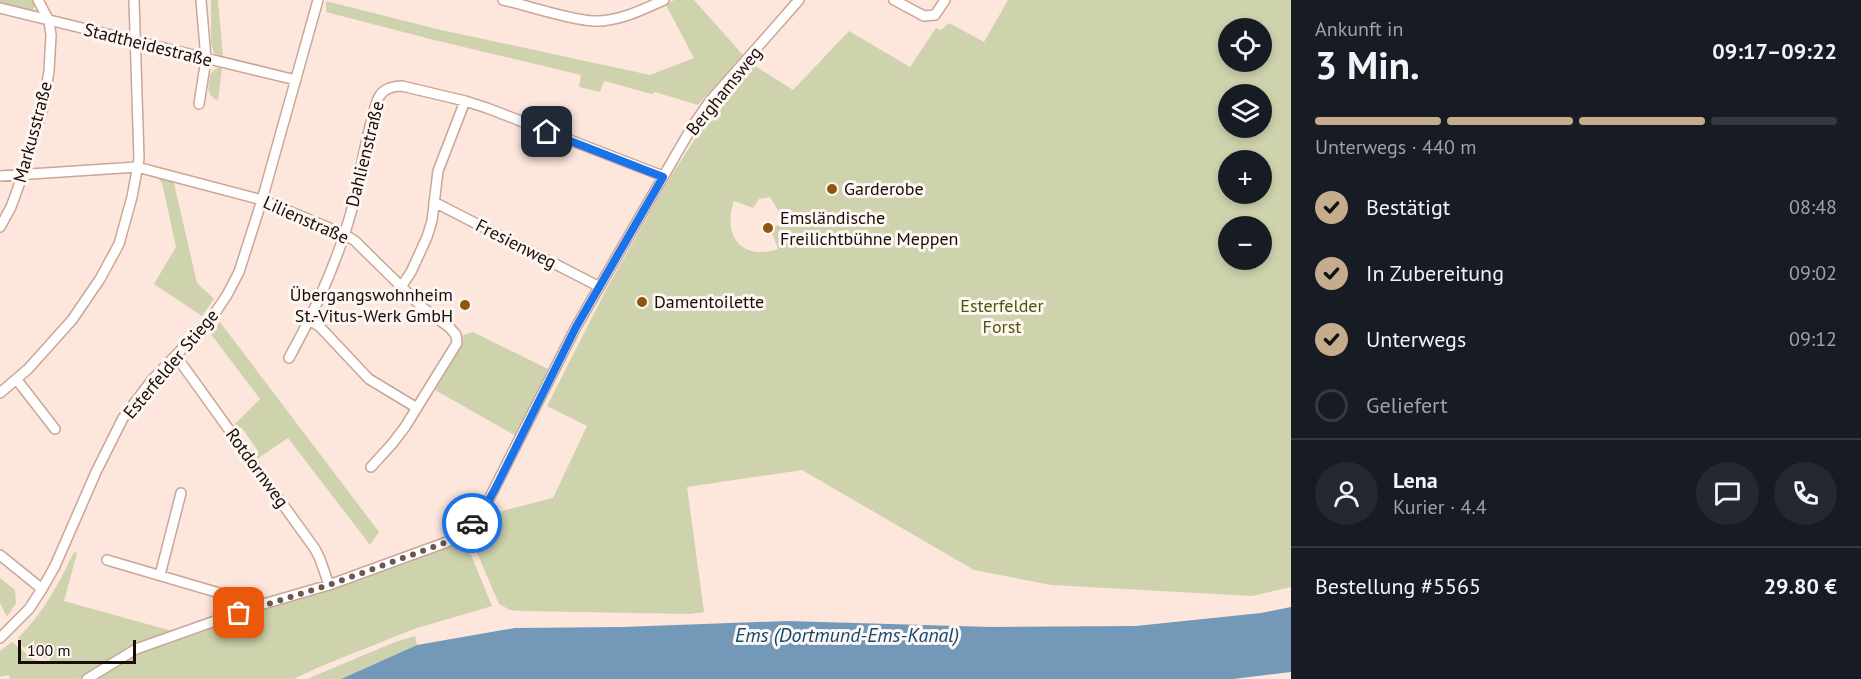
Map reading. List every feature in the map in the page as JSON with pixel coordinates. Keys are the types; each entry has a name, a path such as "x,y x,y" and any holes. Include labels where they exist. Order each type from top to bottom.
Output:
{"street":[{"name":"Markusstraße","path":"0,227 11,207 44,107 50,71 51,35 49,21 38,0"},
{"path":"0,393 16,380 72,320 100,279 119,244 132,197 139,159 134,0"},
{"path":"200,104 206,59 201,0"},
{"name":"Esterfelder Stiege","path":"0,638 29,609 55,566 123,418 152,380 210,319 227,295 239,272 262,200 318,0"},
{"path":"506,0 593,21 615,19 664,0"},
{"name":"Berghamsweg","path":"87,679 136,649 260,605 329,585 447,542 475,520 495,489 598,286 692,127 710,101 799,0"},
{"path":"894,0 924,16 935,15 945,0"},
{"name":"Stadtheidestraße","path":"0,8 296,80"},
{"name":"Dahlienstraße","path":"289,358 310,320 339,251 355,197 366,137 377,99 385,90 402,86 465,101 663,177"},
{"path":"401,287 411,272 427,237 432,221 438,171 465,101"},
{"name":"Lilienstraße","path":"0,176 137,168 262,200 344,234 355,241 422,307 450,328 456,335 457,343 417,408 392,444 371,467"},
{"name":"Fresienweg","path":"434,202 598,286"},
{"path":"310,320 320,327 369,379 417,408"},
{"name":"Rotdornweg","path":"176,356 315,549 329,585"},
{"path":"16,380 55,429"},
{"path":"160,575 182,493"},
{"path":"0,555 42,589"},
{"path":"107,560 260,605"}],"green space":[{"path":"0,0 33,0 35,5 32,12 0,4"},
{"path":"211,0 218,0 223,56 214,53 211,43"},
{"path":"674,0 694,0 743,55 698,105 655,92 652,94 604,81 600,92 579,87 581,75 326,12 326,1 437,29 650,75 694,58 666,5"},
{"name":"Esterfelder Forst","path":"1008,0 1291,0 1291,587 1252,596 1051,585 974,570 802,470 687,487 704,612 690,614 522,611 510,610 499,604 472,541 487,515 553,498 587,426 547,406 607,288 669,179 717,105 752,64 793,90 849,31 910,67 936,28 941,30 949,23 984,42","holes":["770,197 778,210 781,223 771,230 778,249 765,252 754,251 745,248 733,234 731,213 734,201 753,208 759,199"]},
{"path":"217,68 222,68 218,100 211,96 208,89 211,73"},
{"path":"152,171 172,175 197,283 214,299 202,316 154,284 176,247 162,183"},
{"path":"220,322 379,532 370,545 288,438 257,459 258,451 242,428 233,426 260,399 210,333"},
{"path":"473,332 548,369 516,436 435,390 462,345 463,335"},
{"path":"464,538 492,606 414,629 294,679 96,679 137,653 369,575"},
{"path":"74,552 77,553 64,601 172,631 133,645 79,679 10,679 9,675 0,677 0,651 12,642 34,660 50,663 50,658 31,652 21,645 18,638 50,598"},
{"path":"0,578 15,590 16,603 7,617 0,603"},
{"path":"415,636 417,645 341,679 307,679 395,642"}],"water":[{"name":"Ems (Dortmund-Ems-Kanal)","path":"1291,607 1291,672 1233,679 341,679 417,645 515,628 788,621 990,627 1136,626 1261,613"}],"way so far":[{"path":"239,613 329,585 447,542 472,523"}],"place":[{"name":"Garderobe","path":"832,189"},
{"name":"Emsländische Freilichtbühne Meppen","path":"768,228"},
{"name":"Damentoilette","path":"642,302"},
{"name":"Übergangswohnheim St.-Vitus-Werk GmbH","path":"465,305"}],"route":[{"path":"472,523 485,507 495,489 598,286 663,177 547,132"}]}
